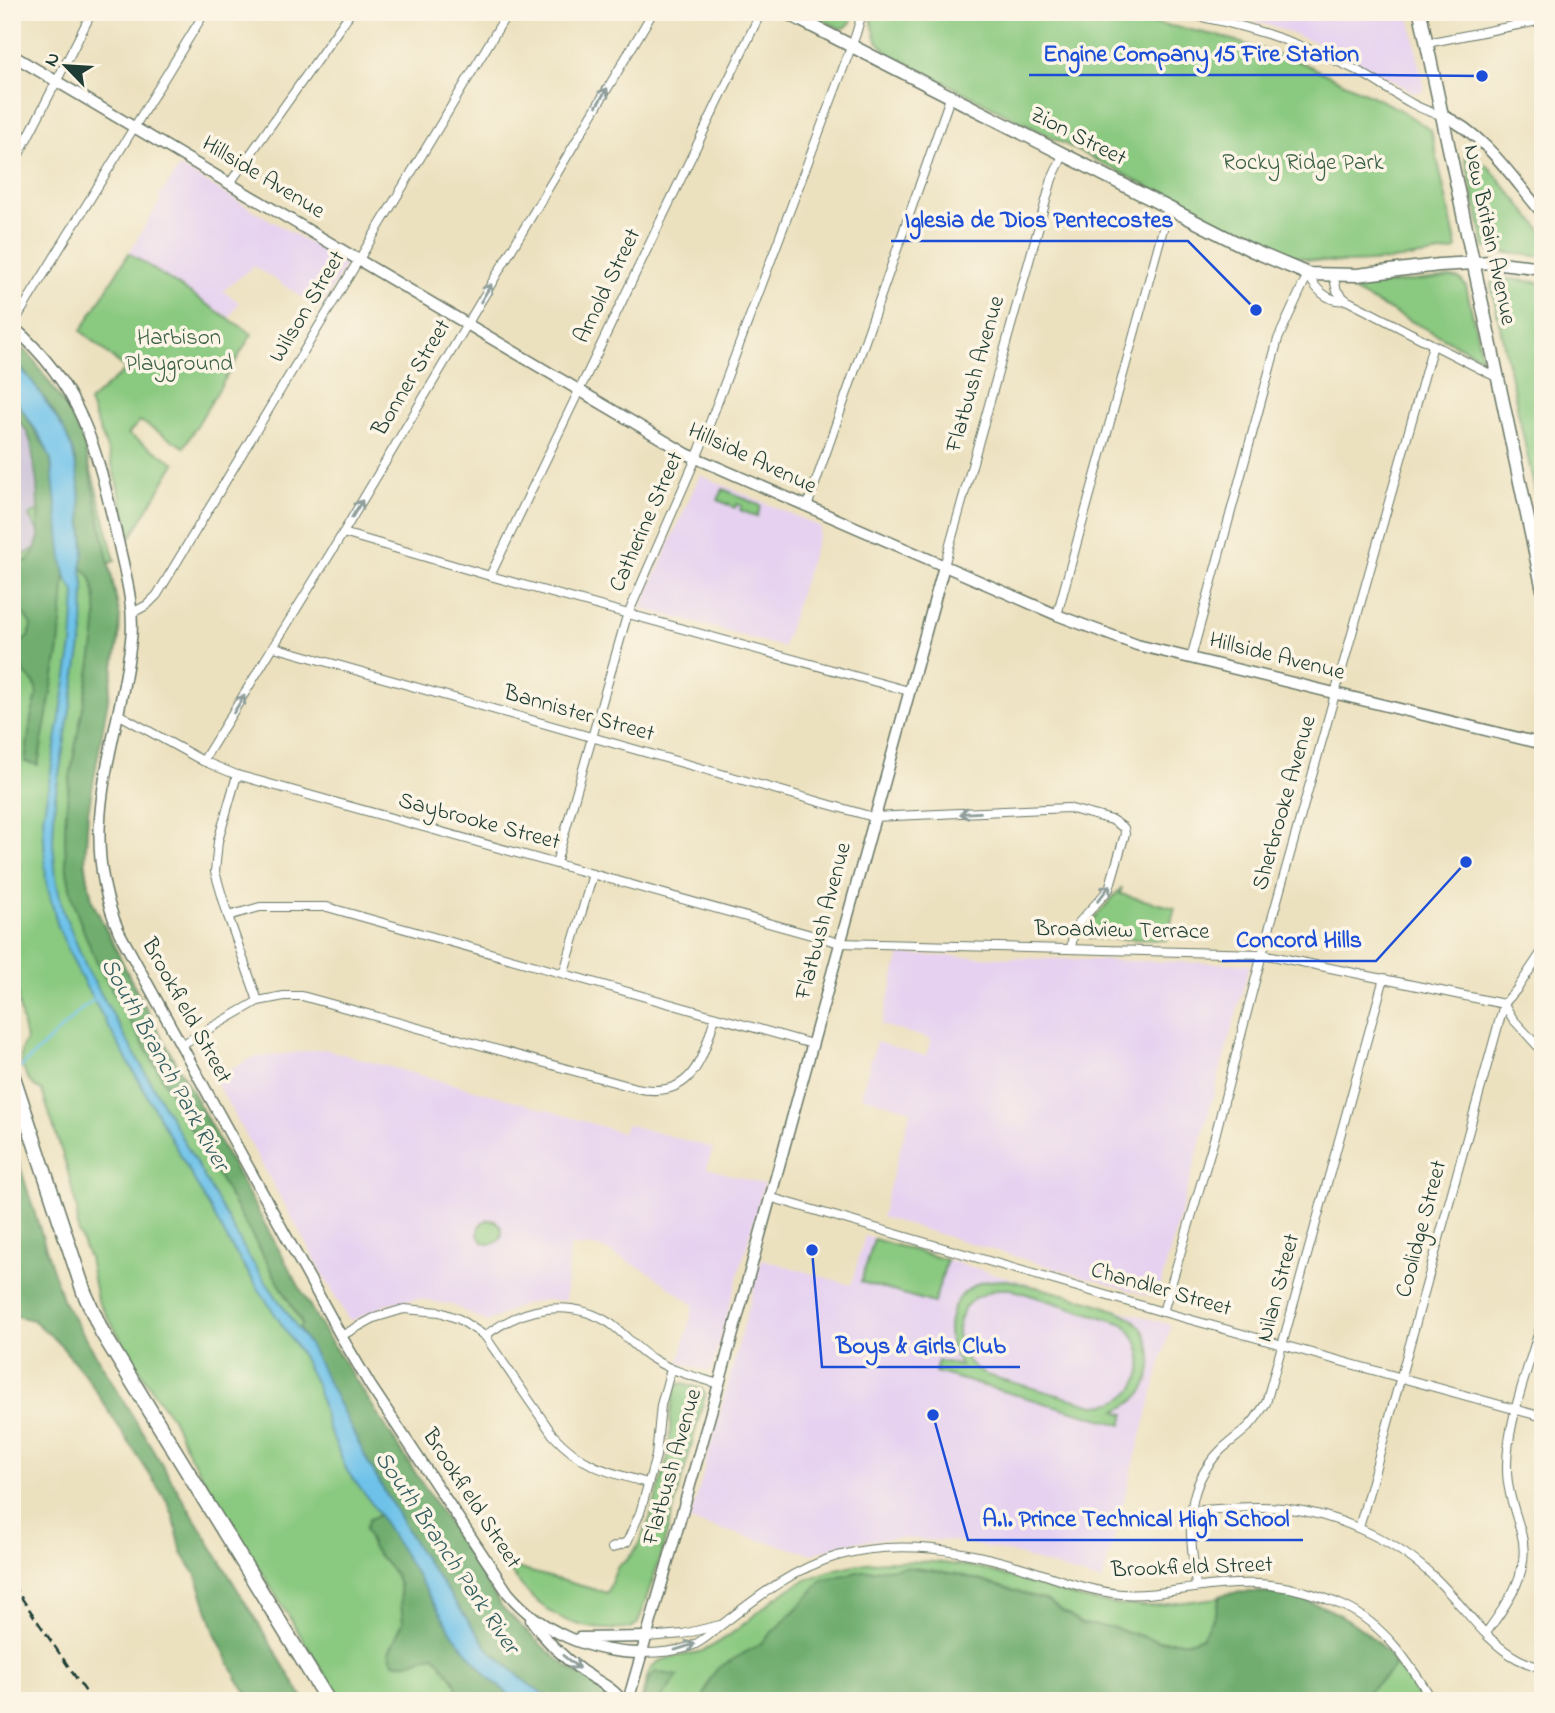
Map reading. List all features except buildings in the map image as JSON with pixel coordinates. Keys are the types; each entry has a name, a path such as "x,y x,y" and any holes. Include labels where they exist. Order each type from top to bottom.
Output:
{"highway":[{"path":"12,1074 86,1296 102,1332 328,1701"},
{"path":"12,1101 76,1294 93,1333 318,1701"}],"main road":[{"name":"Zion Street","path":"785,12 1251,250 1308,274"},
{"name":"New Britain Avenue","path":"1420,12 1543,590"},
{"path":"1308,274 1333,275 1473,263 1509,263 1543,268"}],"street":[{"path":"12,168 92,12"},
{"path":"12,326 205,12"},
{"path":"230,183 351,12"},
{"name":"Wilson Street","path":"132,612 147,605 157,595 508,12"},
{"name":"Bonner Street","path":"202,761 343,533 653,12"},
{"name":"Arnold Street","path":"489,576 761,12"},
{"name":"Catherine Street","path":"556,863 628,614 696,458 852,46 859,26 858,12"},
{"path":"1175,12 1243,25 1280,38 1357,71 1415,104 1442,115 1481,141 1543,214"},
{"path":"1427,43 1543,20"},
{"name":"Hillside Avenue","path":"12,55 696,458 1057,615 1137,645 1543,744"},
{"path":"807,507 951,95"},
{"name":"Flatbush Avenue","path":"628,1701 719,1384 873,817 1052,179 1064,153"},
{"path":"1057,615 1169,207"},
{"path":"1191,658 1278,339 1308,274"},
{"name":"Zion Street","path":"1308,274 1319,292 1338,301 1346,300 1498,378"},
{"path":"1333,275 1337,290 1346,300"},
{"name":"Brookfield Street","path":"12,326 58,373 87,426 102,471 127,579 132,612 130,650 99,816 98,842 103,881 119,932 370,1385 485,1560 508,1593 528,1615 550,1629 600,1649 642,1653 688,1647 709,1636 777,1584 805,1567 837,1556 869,1550 923,1549 965,1553 1005,1562 1087,1589 1121,1594 1155,1594 1238,1583 1268,1583 1311,1593 1347,1608 1386,1635 1417,1674 1433,1701"},
{"name":"Sherbrooke Avenue","path":"1163,1311 1215,1136 1262,954 1433,345"},
{"path":"343,533 489,576 909,691"},
{"name":"Bannister Street","path":"274,647 873,817 1068,808 1119,823 1124,828 1125,839 1111,885 1074,928 1071,949"},
{"name":"Saybrooke Street","path":"118,714 202,761 237,775 840,943"},
{"path":"237,775 216,858 215,872 258,1001"},
{"path":"564,972 593,874"},
{"path":"228,916 260,907 327,907 812,1044"},
{"name":"Broadview Terrace","path":"840,943 1262,954 1504,1004"},
{"name":"Coolidge Street","path":"1359,1528 1504,1004 1543,950"},
{"name":"Nilan Street","path":"1196,1587 1189,1522 1193,1497 1205,1469 1221,1450 1250,1425 1266,1403 1384,978"},
{"path":"181,1045 258,1001 302,996 636,1088 657,1091 670,1090 688,1078 706,1047 715,1017"},
{"path":"1504,1004 1513,1019 1543,1052"},
{"name":"Chandler Street","path":"769,1197 1543,1417"},
{"path":"485,1336 519,1315 542,1308 583,1311 612,1325 640,1350 671,1369 719,1384"},
{"path":"341,1336 374,1318 404,1309 440,1312 459,1319 485,1336 564,1447 587,1464 648,1483"},
{"path":"1486,1633 1516,1589 1522,1573 1525,1555 1510,1494 1508,1447 1543,1318"},
{"path":"612,1548 627,1542 631,1536 656,1456 661,1405 671,1369"},
{"path":"1191,1511 1282,1508 1311,1513 1359,1528 1397,1549 1433,1576 1486,1633 1516,1658 1543,1669"},
{"path":"528,1615 557,1650 582,1671 611,1689 622,1701"},
{"name":"Brookfield Street","path":"571,1638 683,1634 722,1624"}],"shaded area":[{"path":"1222,12 1409,12 1424,89 1413,92 1352,58 1312,41"},
{"path":"180,167 343,263 345,266 320,309 254,266 223,291 239,302 230,318 129,253 161,199 158,198"},
{"path":"12,412 31,441 38,495 37,511 29,517 39,537 34,550 12,563"},
{"path":"700,475 821,527 783,647 641,608"},
{"path":"900,955 1250,964 1157,1298 881,1217 911,1110 861,1096 876,1042 926,1056 931,1039 881,1025"},
{"path":"324,1049 623,1133 626,1124 713,1148 707,1168 764,1184 712,1369 707,1371 679,1362 694,1305 649,1272 599,1247 570,1246 565,1300 524,1304 487,1322 452,1305 420,1299 389,1303 353,1320 348,1319 214,1078 252,1058"},
{"path":"865,1236 1171,1325 1102,1582 1009,1552 961,1542 898,1538 870,1540 842,1544 812,1554 690,1521 762,1259 851,1285"}],"green space":[{"path":"807,12 846,12 851,17 851,22 845,28 839,28"},
{"name":"Rocky Ridge Park","path":"869,12 1079,12 1223,37 1303,63 1399,109 1431,130 1457,248 1454,251 1382,261 1337,262 1314,260 1266,247 889,54 877,41"},
{"path":"1470,154 1489,167 1543,232 1543,257 1491,251 1485,247 1465,157"},
{"name":"Harbison Playground","path":"129,253 252,334 184,447 140,421 128,434 175,463 131,537 110,457 89,402 126,369 81,331"},
{"path":"1452,277 1460,279 1466,286 1482,358 1355,292 1358,287"},
{"path":"1495,277 1543,283 1543,529 1491,284"},
{"path":"12,339 31,356 73,417 85,448 120,617 119,638 88,812 85,863 92,901 137,992 322,1328 502,1607 551,1653 598,1687 612,1701 555,1701 527,1683 489,1650 419,1551 370,1466 299,1329 301,1322 98,965 79,920 71,892 65,843 69,783 91,660 96,604 90,577 81,567 83,533 72,449 46,401 12,359"},
{"path":"12,340 36,364 69,415 91,470 115,561 108,563 118,610 83,830 88,878 99,925 322,1337 514,1628 604,1701 341,1701 190,1456 172,1418 97,1300 89,1258 78,1232 77,1209 67,1168 42,1091 26,1076 21,1061 26,1040 18,1001 18,971 12,973 19,873 12,807 12,563 45,542 29,516 48,504 37,447 12,408"},
{"path":"12,394 50,455 65,575 59,648 38,765 25,762 37,695 35,684 24,673 16,646 29,636 31,625 12,600 12,564 27,561 34,552 39,537 37,484 31,442 26,430 12,412"},
{"path":"723,489 761,506 757,517 740,510 742,506 737,504 735,508 718,500"},
{"path":"1122,887 1120,894 1175,908 1166,940 1091,938 1084,935 1090,923"},
{"path":"12,1141 62,1299 305,1701 252,1701 237,1679 215,1633 197,1577 182,1553 168,1503 86,1376 58,1342 33,1320 12,1315"},
{"path":"490,1220 499,1223 502,1232 499,1241 490,1244 481,1241 478,1232 481,1223"},
{"path":"874,1239 947,1260 934,1303 861,1282"},
{"path":"1008,1280 1113,1309 1140,1327 1150,1349 1150,1375 1140,1395 1116,1411 1125,1414 1122,1425 935,1372 938,1360 961,1366 951,1344 949,1332 953,1308 959,1298 980,1283","holes":["997,1289 1010,1289 1124,1324 1140,1350 1139,1377 1133,1388 1124,1397 1111,1403 1094,1405 978,1371 961,1351 957,1334 965,1307 974,1298"]},
{"path":"682,1383 702,1389 705,1395 660,1558 638,1623 620,1630 575,1624 561,1618 537,1601 506,1565 607,1593 618,1566 637,1548 650,1519 669,1453 671,1409 676,1386"},
{"path":"380,1515 455,1637 488,1677 517,1701 462,1701 455,1682 435,1655 410,1663 393,1662 389,1652 403,1622 399,1584 395,1574 373,1549 365,1529 369,1519"},
{"path":"885,1561 935,1562 980,1568 1082,1599 1119,1605 1152,1606 1241,1595 1375,1642 1407,1678 1420,1701 641,1701 649,1672 658,1662 699,1652 715,1645 799,1583 841,1568"},
{"path":"907,1567 958,1574 1046,1600 1082,1624 1111,1627 1158,1641 1192,1641 1202,1637 1216,1612 1220,1596 1225,1594 1244,1592 1284,1595 1322,1606 1356,1625 1386,1650 1394,1666 1360,1701 702,1701 711,1677 718,1668 760,1644 822,1580 862,1571"},
{"path":"657,1672 678,1676 660,1701 643,1701 649,1678"}],"water":[{"path":"12,359 32,381 64,430 72,449 78,477 84,551 81,568 84,583 83,634 55,798 53,842 56,878 63,911 87,969 249,1257 311,1348 370,1466 419,1551 489,1650 527,1683 555,1701 517,1701 488,1677 455,1637 375,1508 347,1471 328,1427 316,1384 302,1356 231,1246 79,974 58,927 46,881 43,818 72,646 75,593 66,578 62,559 51,459 43,441 12,394"}],"waterway":[{"path":"20,1068 95,999"}],"railway":[{"path":"12,1584 92,1701"}],"place":[{"name":"Engine Company 15 Fire Station","path":"1482,76"},
{"name":"Iglesia de Dios Pentecostes","path":"1256,310"},
{"name":"Concord Hills","path":"1466,862"},
{"name":"Boys & Girls Club","path":"812,1250"},
{"name":"A.I. Prince Technical High School","path":"933,1415"}],"water label":[{"name":"South Branch Park River","path":"164,1065"},
{"name":"South Branch Park River","path":"446,1553"}]}
